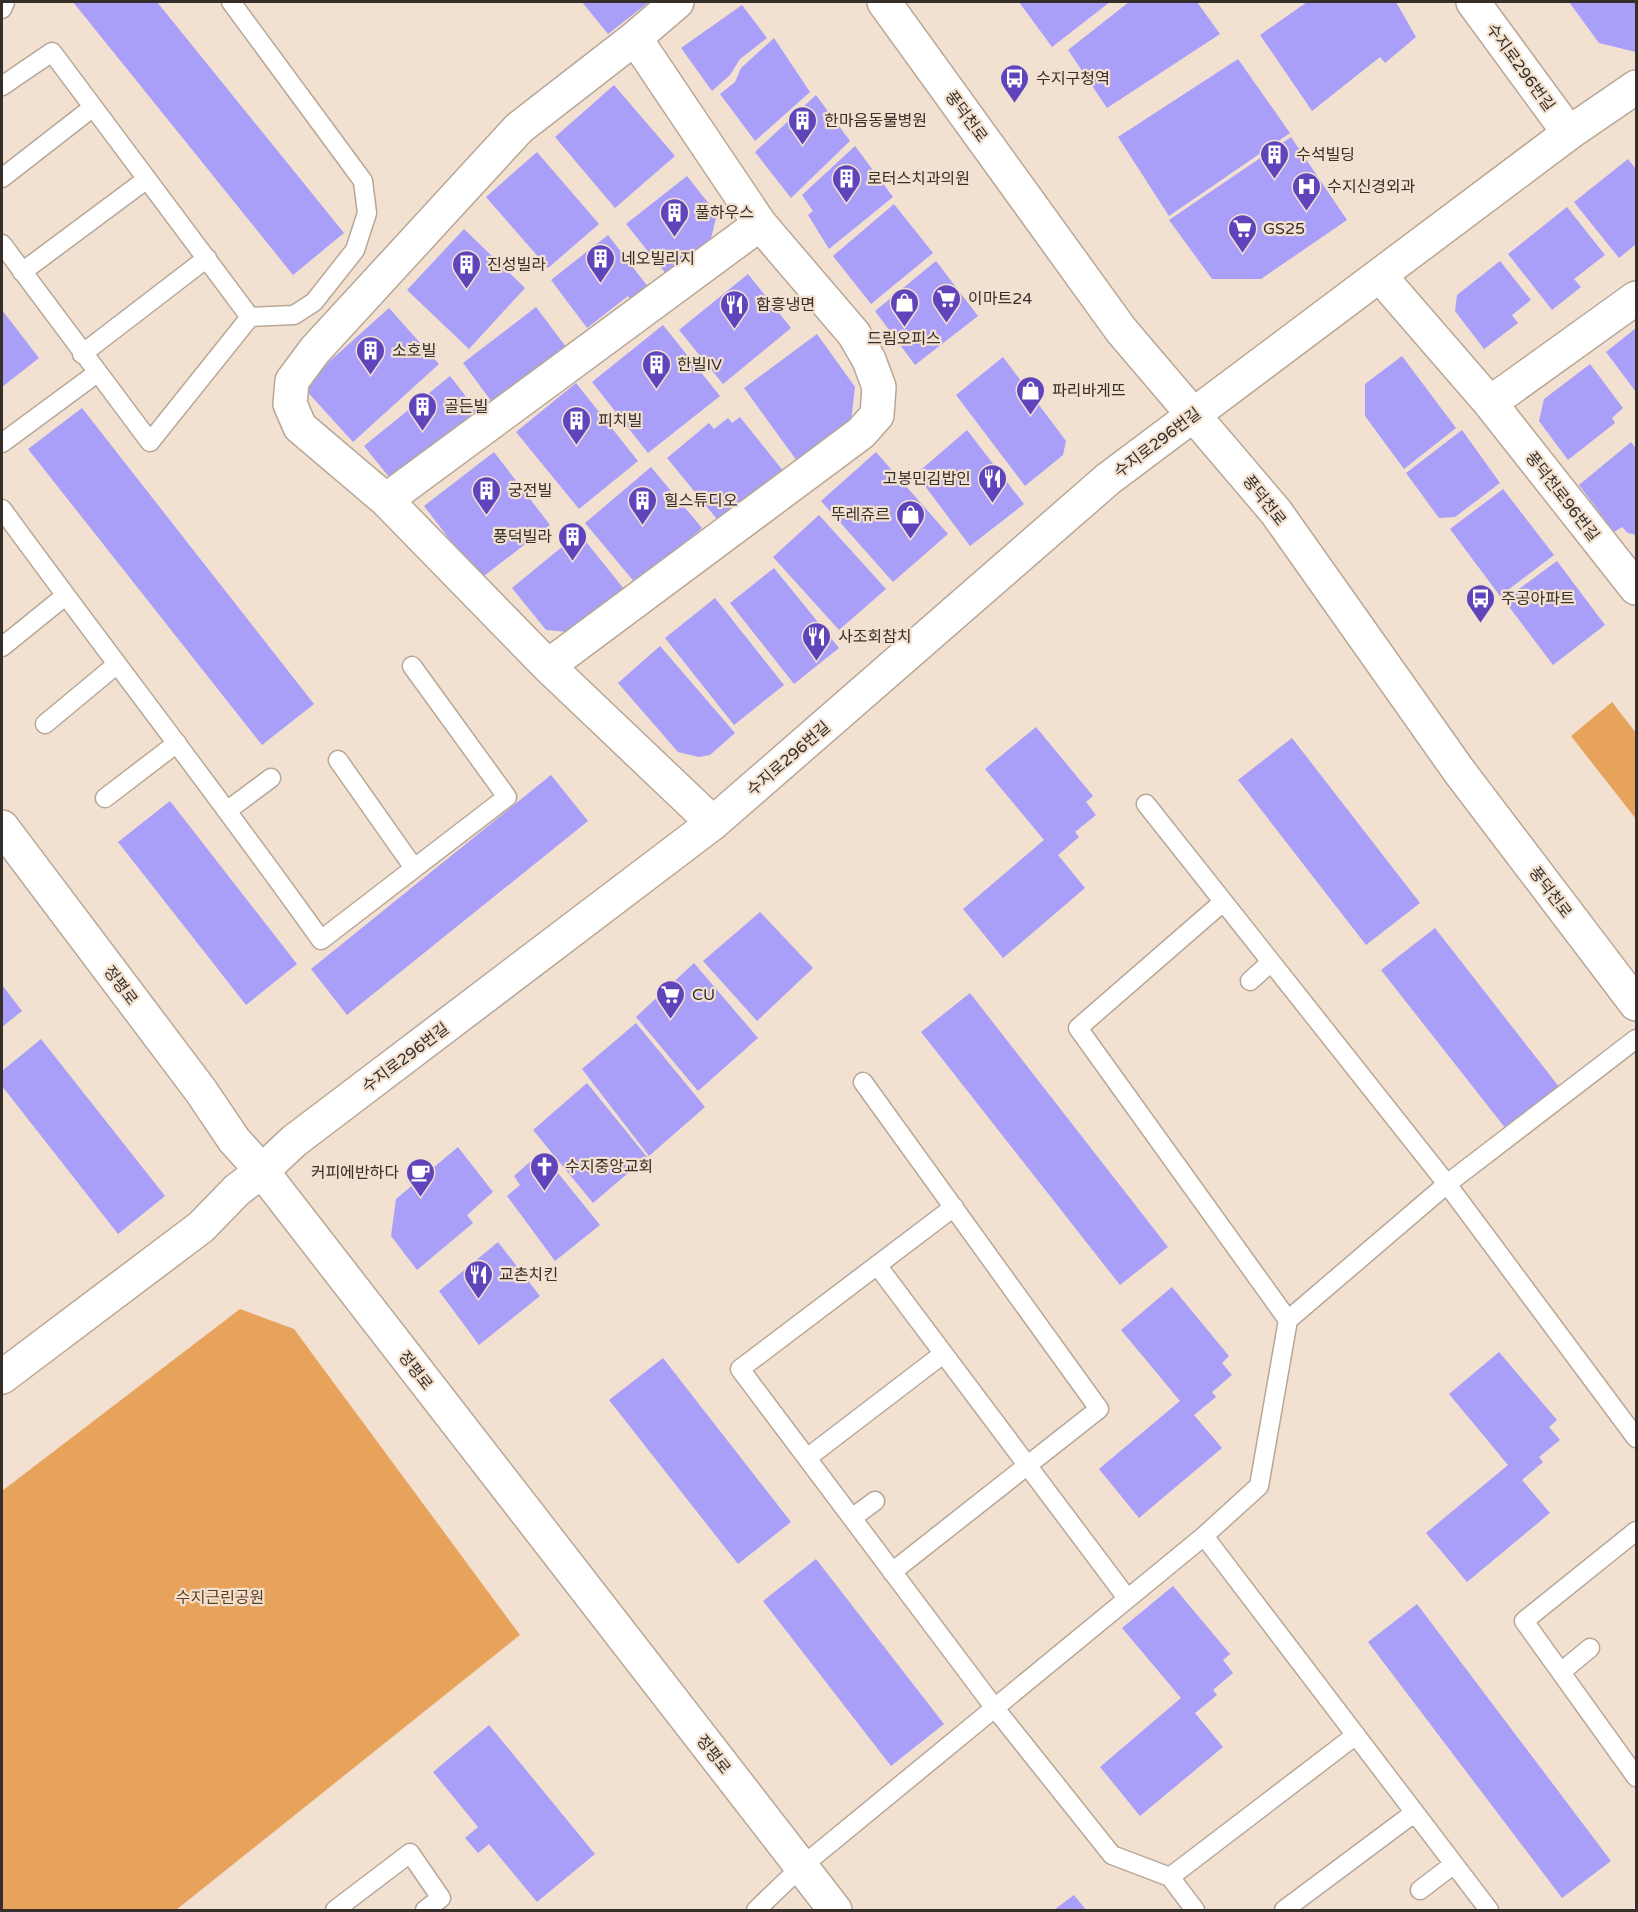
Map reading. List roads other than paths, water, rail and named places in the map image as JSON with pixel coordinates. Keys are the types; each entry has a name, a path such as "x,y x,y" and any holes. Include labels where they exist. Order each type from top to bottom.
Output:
{"street":[{"path":"677,2 635,38 519,128 315,350 292,381 290,404 300,427 386,500 548,666 713,823"},
{"name":"풍덕천로","path":"884,2 1121,330 1276,512 1459,771 1636,1004"},
{"name":"수지로296번길","path":"1473,2 1569,133"},
{"path":"548,666 861,433 877,415 879,387 869,360 854,334 760,224 635,38"},
{"name":"수지로296번길","path":"2,1377 201,1227 237,1190 262,1171 294,1141 713,823 1108,479 1569,133 1636,87"},
{"path":"386,500 760,224"},
{"name":"풍덕천로96번길","path":"1380,276 1490,403 1636,588"},
{"path":"1490,403 1636,298"},
{"name":"정평로","path":"2,827 201,1091 234,1140 262,1171 834,1911"}],"lane":[{"path":"2,9 5,2"},
{"path":"2,244 150,442 250,317 294,315 314,302 355,250 366,213 363,181 231,2"},
{"path":"2,86 52,52 250,317"},
{"path":"2,178 92,108"},
{"path":"22,272 147,179"},
{"path":"82,354 207,258"},
{"path":"2,443 97,373"},
{"path":"2,509 116,665 228,810 321,940 507,797 412,666"},
{"path":"2,647 65,596"},
{"path":"45,724 116,665"},
{"path":"105,798 177,743"},
{"path":"338,760 414,867"},
{"path":"228,810 271,778"},
{"path":"1146,804 1447,1184 1636,1438"},
{"path":"1223,902 1078,1028 1288,1320"},
{"path":"1250,981 1270,963"},
{"path":"756,1911 801,1867 1204,1536 1259,1486 1288,1320 1447,1184 1636,1039"},
{"path":"863,1082 1099,1408 892,1572"},
{"path":"954,1207 740,1369 994,1707 1112,1855 1170,1877 1195,1911"},
{"path":"877,1265 1127,1598"},
{"path":"807,1458 943,1354"},
{"path":"852,1518 875,1501"},
{"path":"1636,1531 1524,1621 1636,1778"},
{"path":"1204,1536 1489,1911"},
{"path":"1561,1672 1590,1648"},
{"path":"1170,1877 1356,1735"},
{"path":"1284,1911 1414,1813"},
{"path":"335,1911 410,1853 441,1898 425,1911"},
{"path":"1420,1890 1454,1864"}],"place":[{"name":"수지구청역","path":"1015,104"},
{"name":"한마음동물병원","path":"803,146"},
{"name":"수석빌딩","path":"1275,180"},
{"name":"로터스치과의원","path":"846,204"},
{"name":"수지신경외과","path":"1306,212"},
{"name":"풀하우스","path":"674,238"},
{"name":"GS25","path":"1242,254"},
{"name":"네오빌리지","path":"600,284"},
{"name":"진성빌라","path":"466,290"},
{"name":"이마트24","path":"947,324"},
{"name":"드림오피스","path":"904,328"},
{"name":"함흥냉면","path":"735,330"},
{"name":"소호빌","path":"371,376"},
{"name":"한빌IV","path":"656,390"},
{"name":"파리바게뜨","path":"1031,416"},
{"name":"골든빌","path":"423,432"},
{"name":"피치빌","path":"577,446"},
{"name":"고봉민김밥인","path":"992,504"},
{"name":"궁전빌","path":"487,516"},
{"name":"힐스튜디오","path":"643,526"},
{"name":"뚜레쥬르","path":"911,540"},
{"name":"풍덕빌라","path":"573,562"},
{"name":"주공아파트","path":"1480,624"},
{"name":"사조회참치","path":"817,662"},
{"name":"CU","path":"671,1020"},
{"name":"수지중앙교회","path":"544,1192"},
{"name":"커피에반하다","path":"420,1198"},
{"name":"교촌치킨","path":"478,1300"}],"park label":[{"name":"수지근린공원","path":"220,1597"}]}
